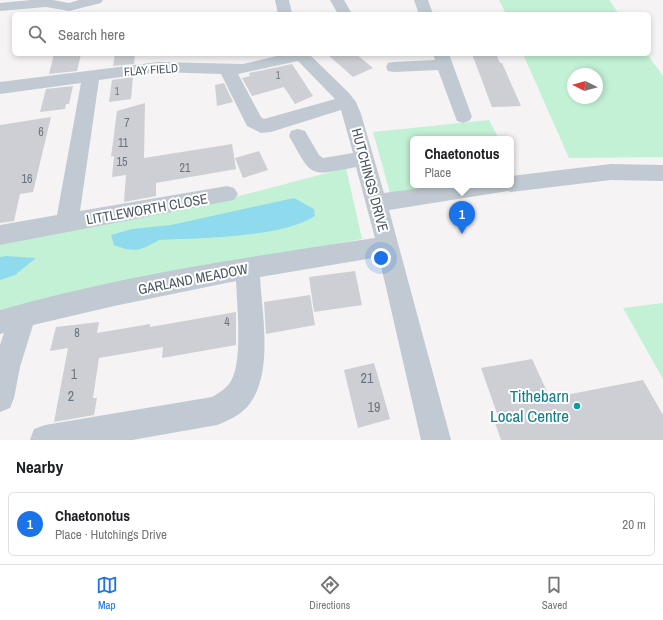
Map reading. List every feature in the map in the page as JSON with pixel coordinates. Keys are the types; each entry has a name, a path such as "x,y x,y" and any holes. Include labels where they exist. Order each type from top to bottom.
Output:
{"street":[{"path":"0,7 46,3 68,7 96,0"},
{"path":"282,0 285,12"},
{"path":"337,0 344,12"},
{"path":"421,0 425,12"},
{"name":"FLAY FIELD","path":"0,88 158,67 227,69 248,68 296,56"},
{"name":"HUTCHINGS DRIVE","path":"301,56 337,90 347,102 352,114 388,246 436,440"},
{"path":"394,67 443,60 463,117"},
{"path":"227,69 254,121 261,126 271,125 347,102"},
{"name":"LITTLEWORTH CLOSE","path":"67,223 91,76"},
{"path":"298,136 312,160 320,166 364,158"},
{"path":"514,184 611,172 663,173"},
{"path":"376,203 480,188"},
{"name":"LITTLEWORTH CLOSE","path":"0,236 227,194"},
{"name":"GARLAND MEADOW","path":"12,319 136,290 247,268 388,246"},
{"path":"45,440 217,411 231,402 241,392 248,376 251,360 247,268"},
{"path":"0,398 6,367 12,319"}],"green space":[{"path":"499,0 609,0 618,12 505,12"},
{"path":"524,56 648,56 663,76 663,157 569,158"},
{"path":"489,120 497,136 410,136 410,188 423,188 390,193 373,132"},
{"path":"346,168 362,239 195,270 0,313 0,242 224,200"},
{"path":"663,303 663,379 623,308"}],"water":[{"path":"294,198 314,209 315,216 282,229 240,236 159,240 147,247 137,250 114,245 111,235 132,229 171,225"},
{"path":"0,257 36,258 15,275 0,280"}],"building":[{"path":"54,56 81,56 77,71 49,74"},
{"path":"115,56 135,56 134,64 113,66"},
{"path":"329,56 358,56 373,68 353,77"},
{"path":"473,56 497,56 500,63 502,63 521,106 492,107"},
{"path":"292,64 313,96 295,104 284,87 252,96 242,78 250,76 249,73"},
{"path":"133,77 131,99 109,102 112,80"},
{"path":"224,83 233,102 217,106 215,85"},
{"path":"73,86 69,104 66,104 65,109 40,112 46,89"},
{"path":"145,103 144,158 232,144 236,169 156,183 156,196 124,202 126,175 112,177 114,156 111,157 117,111"},
{"path":"51,117 33,192 20,194 14,221 0,223 0,125"},
{"path":"259,151 268,170 243,178 235,158"},
{"path":"355,271 362,305 314,312 309,277"},
{"path":"310,295 315,325 266,334 264,302"},
{"path":"236,312 236,345 162,358 163,347 99,358 93,398 97,398 94,415 54,422 68,348 50,351 56,327 99,322 97,333 150,324 150,327"},
{"name":"Tithebarn Local Centre","path":"532,359 550,398 643,380 663,415 663,440 501,440 494,420 499,419 481,368"},
{"path":"374,363 390,419 358,428 344,370"}],"place":[{"name":"Chaetonotus","path":"462,234"},
{"name":"Tithebarn Local Centre","path":"577,406"}]}
